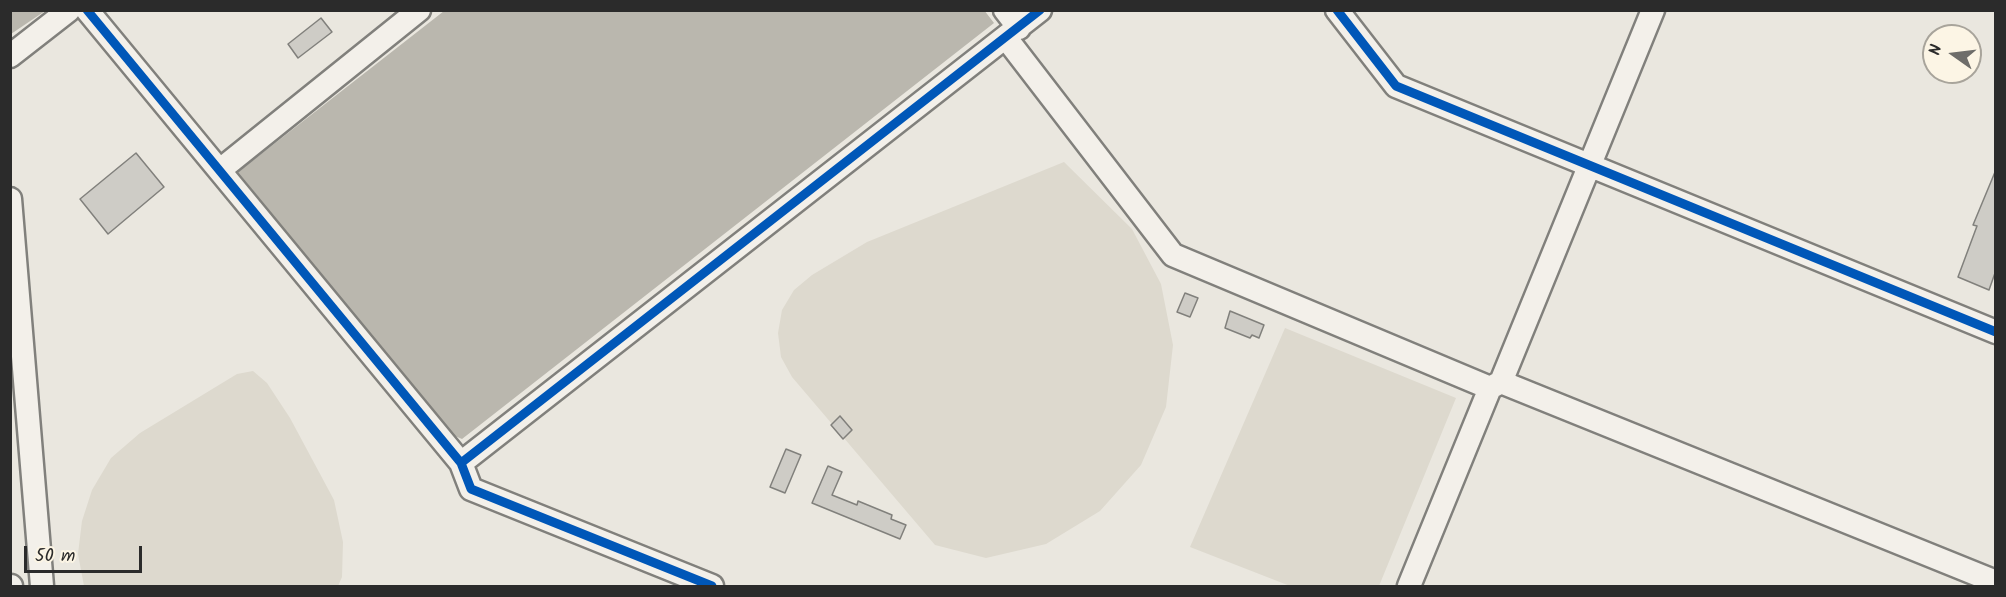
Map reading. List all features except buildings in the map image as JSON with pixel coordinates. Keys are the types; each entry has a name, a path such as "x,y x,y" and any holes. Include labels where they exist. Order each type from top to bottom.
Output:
{"street":[{"path":"10,56 69,10"},
{"path":"87,10 461,463 471,489 712,586"},
{"path":"461,463 1010,26 1040,10"},
{"path":"1337,10 1396,86 1995,332"},
{"path":"1408,586 1589,167 1653,10"},
{"path":"220,170 414,12"},
{"path":"1010,26 1173,255 1995,582"},
{"path":"10,199 42,586"}],"shaded area":[{"path":"11,10 45,10 45,11 11,34"},
{"path":"984,10 994,23 462,439 450,434 238,172 444,11"},
{"path":"1064,162 1132,229 1161,284 1173,345 1166,407 1141,465 1100,511 1046,544 986,558 935,545 792,377 781,357 778,333 782,310 794,290 812,275 867,242"},
{"path":"1285,328 1456,398 1379,586 1290,586 1190,547"},
{"path":"253,371 267,383 290,418 334,500 343,542 342,577 338,586 84,586 78,554 82,521 92,490 111,458 140,433 237,374"}],"cycle path":[{"path":"87,10 461,463 471,489 712,586"},
{"path":"461,463 1040,10"},
{"path":"1337,10 1396,86 1996,332"}]}
